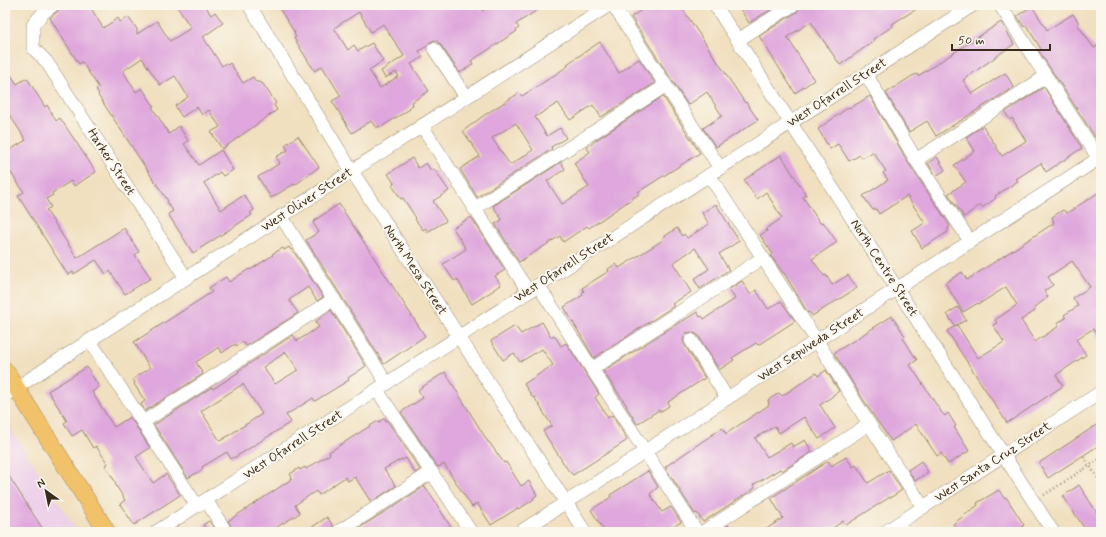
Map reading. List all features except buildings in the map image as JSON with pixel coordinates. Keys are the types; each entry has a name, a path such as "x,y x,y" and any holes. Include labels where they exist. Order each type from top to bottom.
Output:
{"main road":[{"path":"5,370 10,391 107,532"}],"street":[{"name":"Harker Street","path":"53,5 42,13 33,25 33,48 46,61 186,278"},
{"name":"North Mesa Street","path":"249,5 352,171 585,532"},
{"name":"West Oliver Street","path":"10,391 609,5"},
{"path":"609,5 665,86 763,258 923,507"},
{"name":"North Centre Street","path":"715,5 1053,532"},
{"path":"738,40 793,5"},
{"name":"West Ofarrell Street","path":"156,532 973,5"},
{"path":"1000,5 1045,77 1100,158"},
{"path":"434,49 466,97"},
{"path":"866,74 916,160 970,241"},
{"path":"916,160 1045,77"},
{"path":"474,209 665,86"},
{"path":"422,126 474,209 592,369 644,452 697,532"},
{"name":"West Sepulveda Street","path":"520,532 1100,158"},
{"path":"281,216 334,299 382,387 432,472 471,532"},
{"path":"592,369 763,258"},
{"path":"143,422 334,299"},
{"path":"90,340 143,422 201,503 226,532"},
{"path":"691,340 727,398"},
{"name":"West Santa Cruz Street","path":"885,532 1101,392"},
{"path":"703,532 869,424"},
{"path":"338,532 432,472"}],"path":[{"path":"1084,457 1101,483"},
{"path":"1033,501 1101,458"}],"shaded area":[{"path":"5,420 78,532 5,532"}]}
